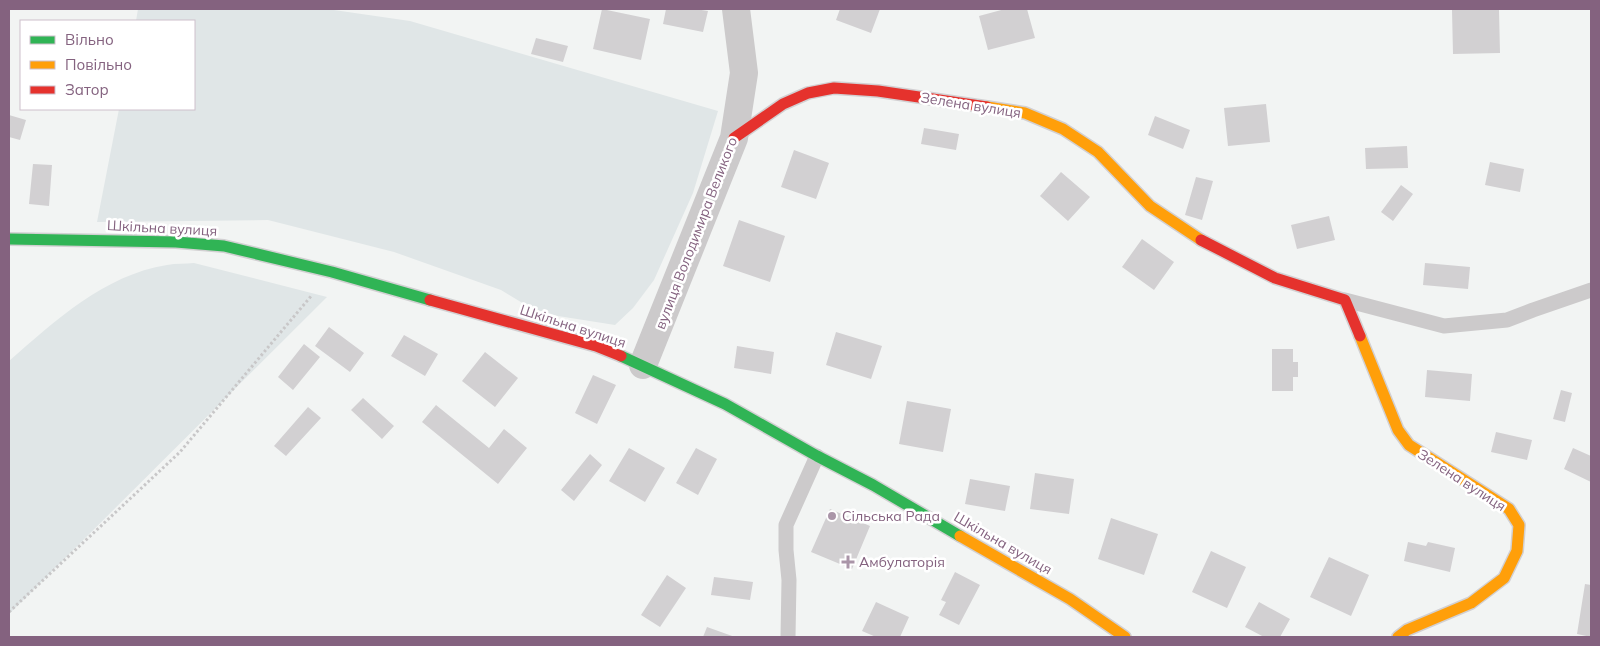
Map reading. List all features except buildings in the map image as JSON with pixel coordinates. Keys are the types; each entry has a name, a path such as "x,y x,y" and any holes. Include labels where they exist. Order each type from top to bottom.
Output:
{"street":[{"name":"вулиця Володимира Великого","path":"643,365 734,138 744,73 736,9"},
{"name":"Зелена вулиця","path":"734,138 783,104 808,93 834,88 878,91 1025,114 1063,129 1098,152 1150,206 1195,237 1275,278 1345,300 1398,430 1409,445 1509,509 1519,525 1517,551 1504,578 1471,603 1407,630 1398,637"},
{"name":"Шкільна вулиця","path":"9,239 176,242 224,246 332,272 596,346 643,365 725,404 873,485 1070,599 1125,637"}],"lane":[{"name":"Зелена вулиця","path":"1345,300 1444,326 1508,320 1591,290"},
{"path":"788,637 789,580 786,525 817,456"}],"path":[{"path":"9,612 180,452 332,272"}],"shaded area":[{"path":"138,9 327,9 410,21 718,111 693,193 654,280 633,308 615,325 539,313 501,290 394,252 268,220 97,222 119,110 195,110 195,20 136,20"},
{"path":"194,263 327,297 9,614 9,361 63,316 101,289 144,270 170,264"}],"traffic: fast":[{"path":"9,239 176,242 224,246 332,272 430,300"},
{"path":"621,356 725,404 873,485 960,536"}],"traffic: slow":[{"path":"987,107 1025,113 1063,129 1098,152 1150,206 1201,240"},
{"path":"1360,336 1398,430 1409,445 1509,509 1519,525 1517,551 1504,578 1471,603 1407,630 1398,637"},
{"path":"960,536 1070,599 1125,637"}],"traffic: jam":[{"path":"734,138 783,104 808,93 834,88 878,91 987,107"},
{"path":"1201,240 1275,278 1345,300 1360,336"},
{"path":"430,300 596,346 621,356"}],"place":[{"name":"Сільська Рада","path":"832,516"},
{"name":"Амбулаторія","path":"848,562"}]}
